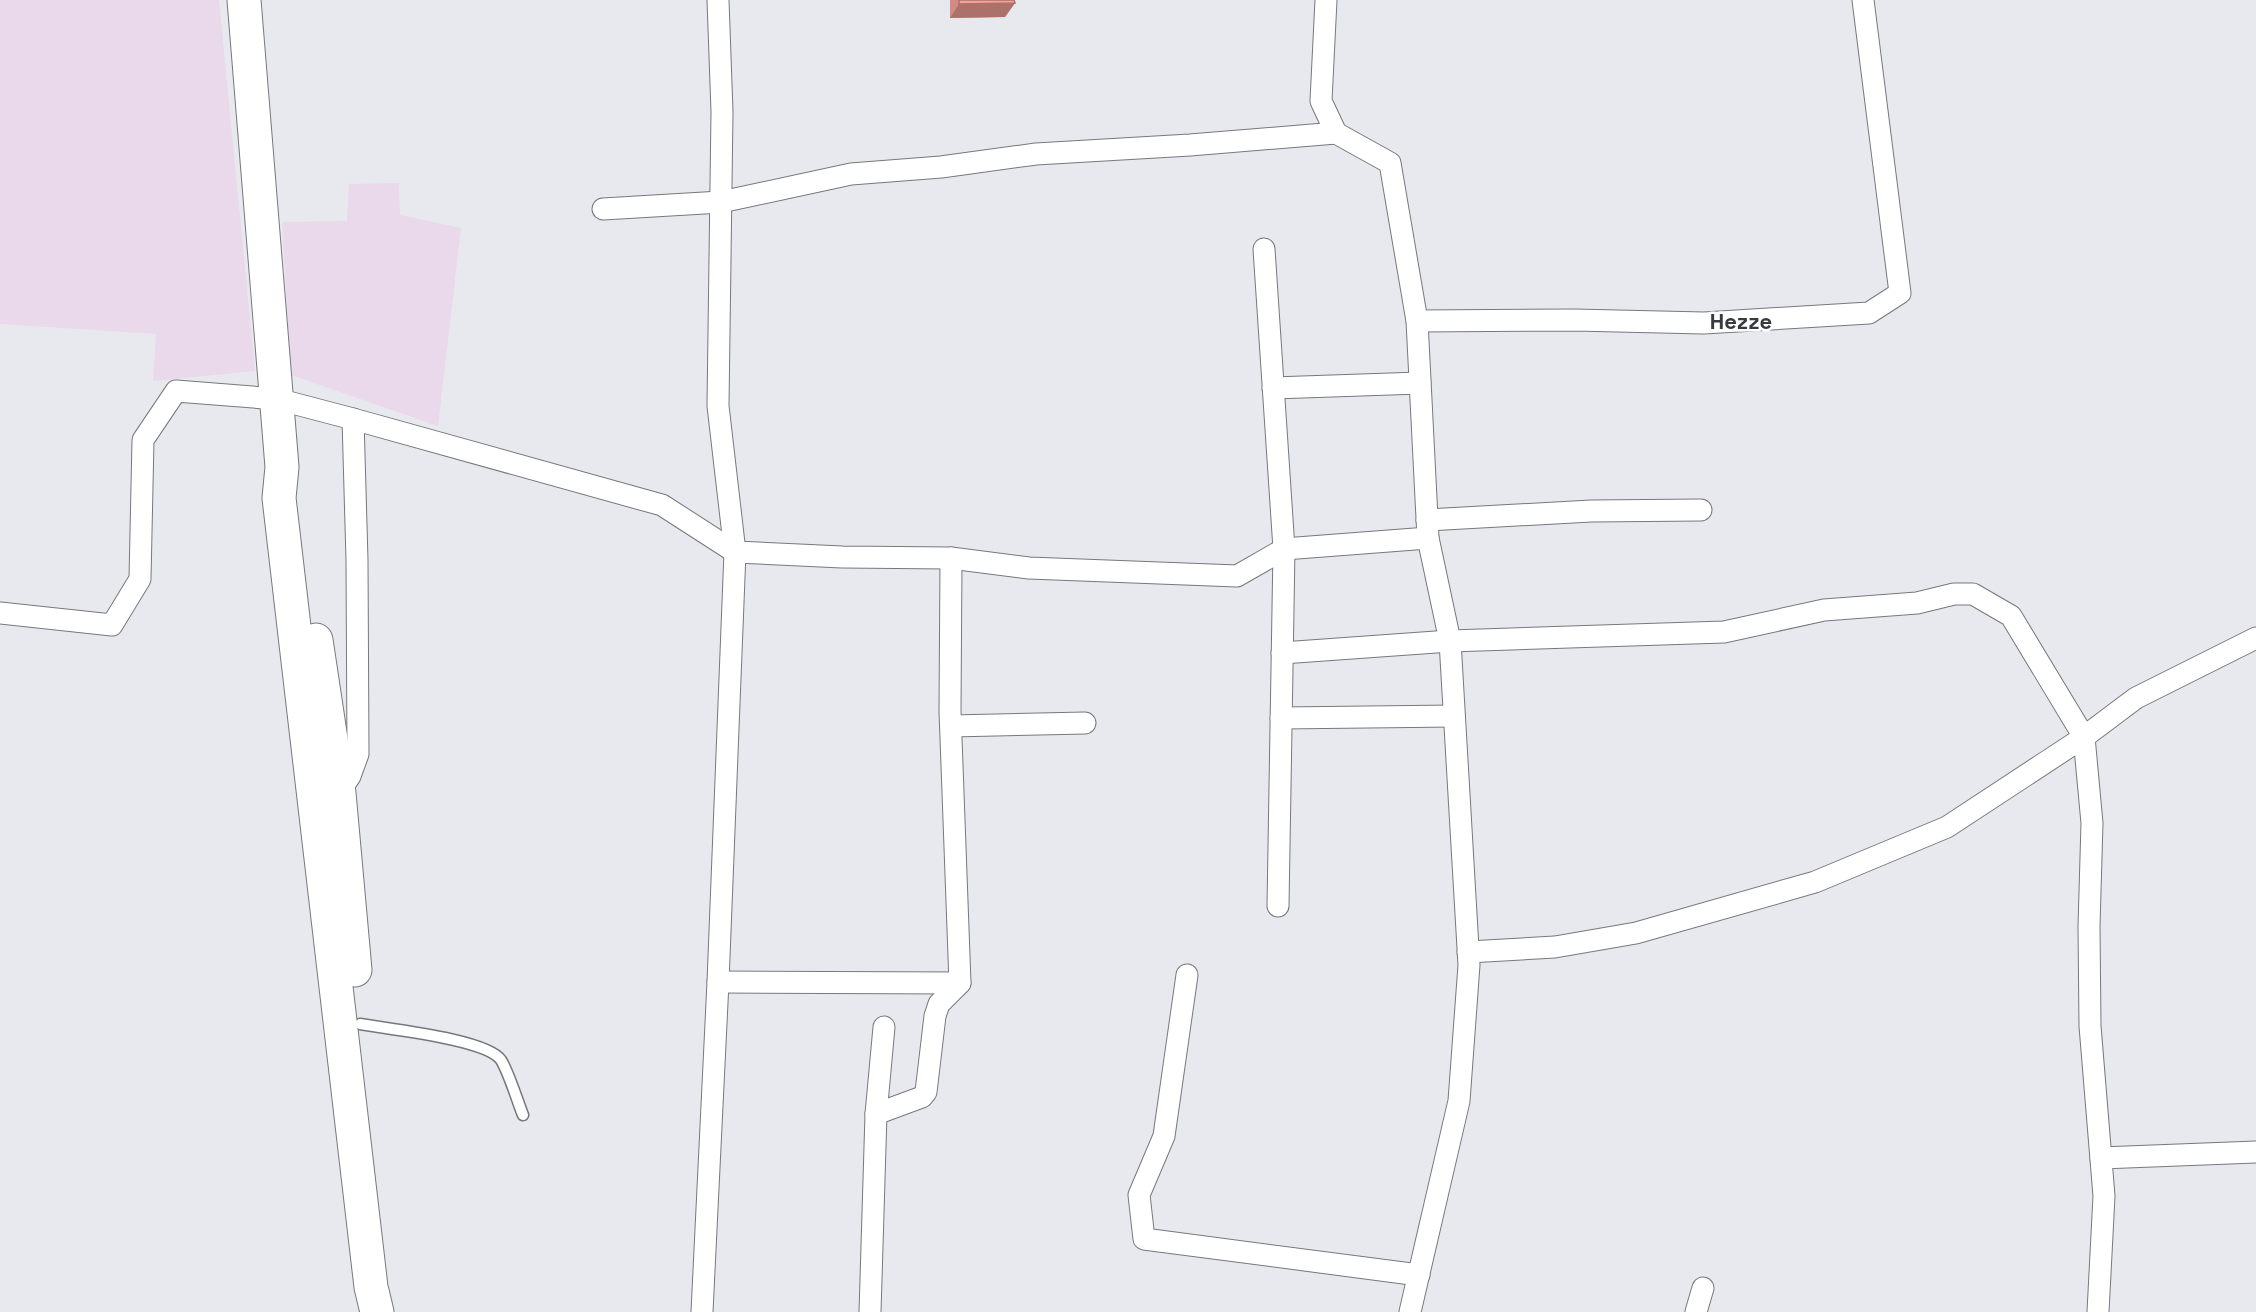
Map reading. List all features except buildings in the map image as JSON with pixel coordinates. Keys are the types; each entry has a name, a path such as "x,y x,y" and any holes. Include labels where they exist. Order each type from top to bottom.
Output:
{"main road":[{"path":"244,0 282,467 289,475 295,496 326,796 371,1287 377,1312"},
{"path":"326,796 360,1024 391,1275 392,1312"}],"street":[{"path":"702,1312 735,552 718,406 722,112 718,0"},
{"path":"1326,0 1321,101 1336,133"},
{"path":"1417,321 1739,321 1869,313 1900,293 1863,0"},
{"path":"603,209 721,202 851,174 940,167 1036,154 1336,133 1390,164 1417,321 1428,529 1450,641 1469,965 1460,1101 1410,1312"},
{"path":"1264,249 1284,549 1278,906"},
{"path":"1273,388 1420,382"},
{"path":"0,613 112,625 140,579 143,440 176,391 276,399 662,505 735,552 842,557 951,558 1029,568 1237,576 1284,549 1428,529 1591,511 1701,510"},
{"path":"326,796 350,776 358,754 357,560 353,419"},
{"path":"876,1113 922,1097 926,1092 937,1010 960,983 951,726 951,558"},
{"path":"1282,653 1450,641 1724,632 1824,610 1917,603 1954,594 1973,594 2011,616 2084,737 2092,823 2089,926 2090,1026 2104,1196 2098,1312"},
{"path":"1468,952 1555,947 1636,933 1815,882 1947,827 2084,737 2136,698 2256,638"},
{"path":"1281,717 1454,716"},
{"path":"951,726 1085,723"},
{"path":"1187,975 1164,1136 1139,1195 1144,1239 1419,1275"},
{"path":"718,982 960,983"},
{"path":"870,1312 876,1113 884,1026"},
{"path":"2101,1158 2256,1152"},
{"path":"1696,1312 1703,1288"}],"lane":[{"path":"360,1024 460,1041 482,1048 500,1058 523,1115"}],"shaded area":[{"path":"0,0 219,0 255,371 153,381 156,334 0,324"},
{"path":"399,183 400,215 461,228 438,426 291,375 282,222 347,221 349,184"}],"district":[{"name":"Hezze","path":"1741,321"}]}
